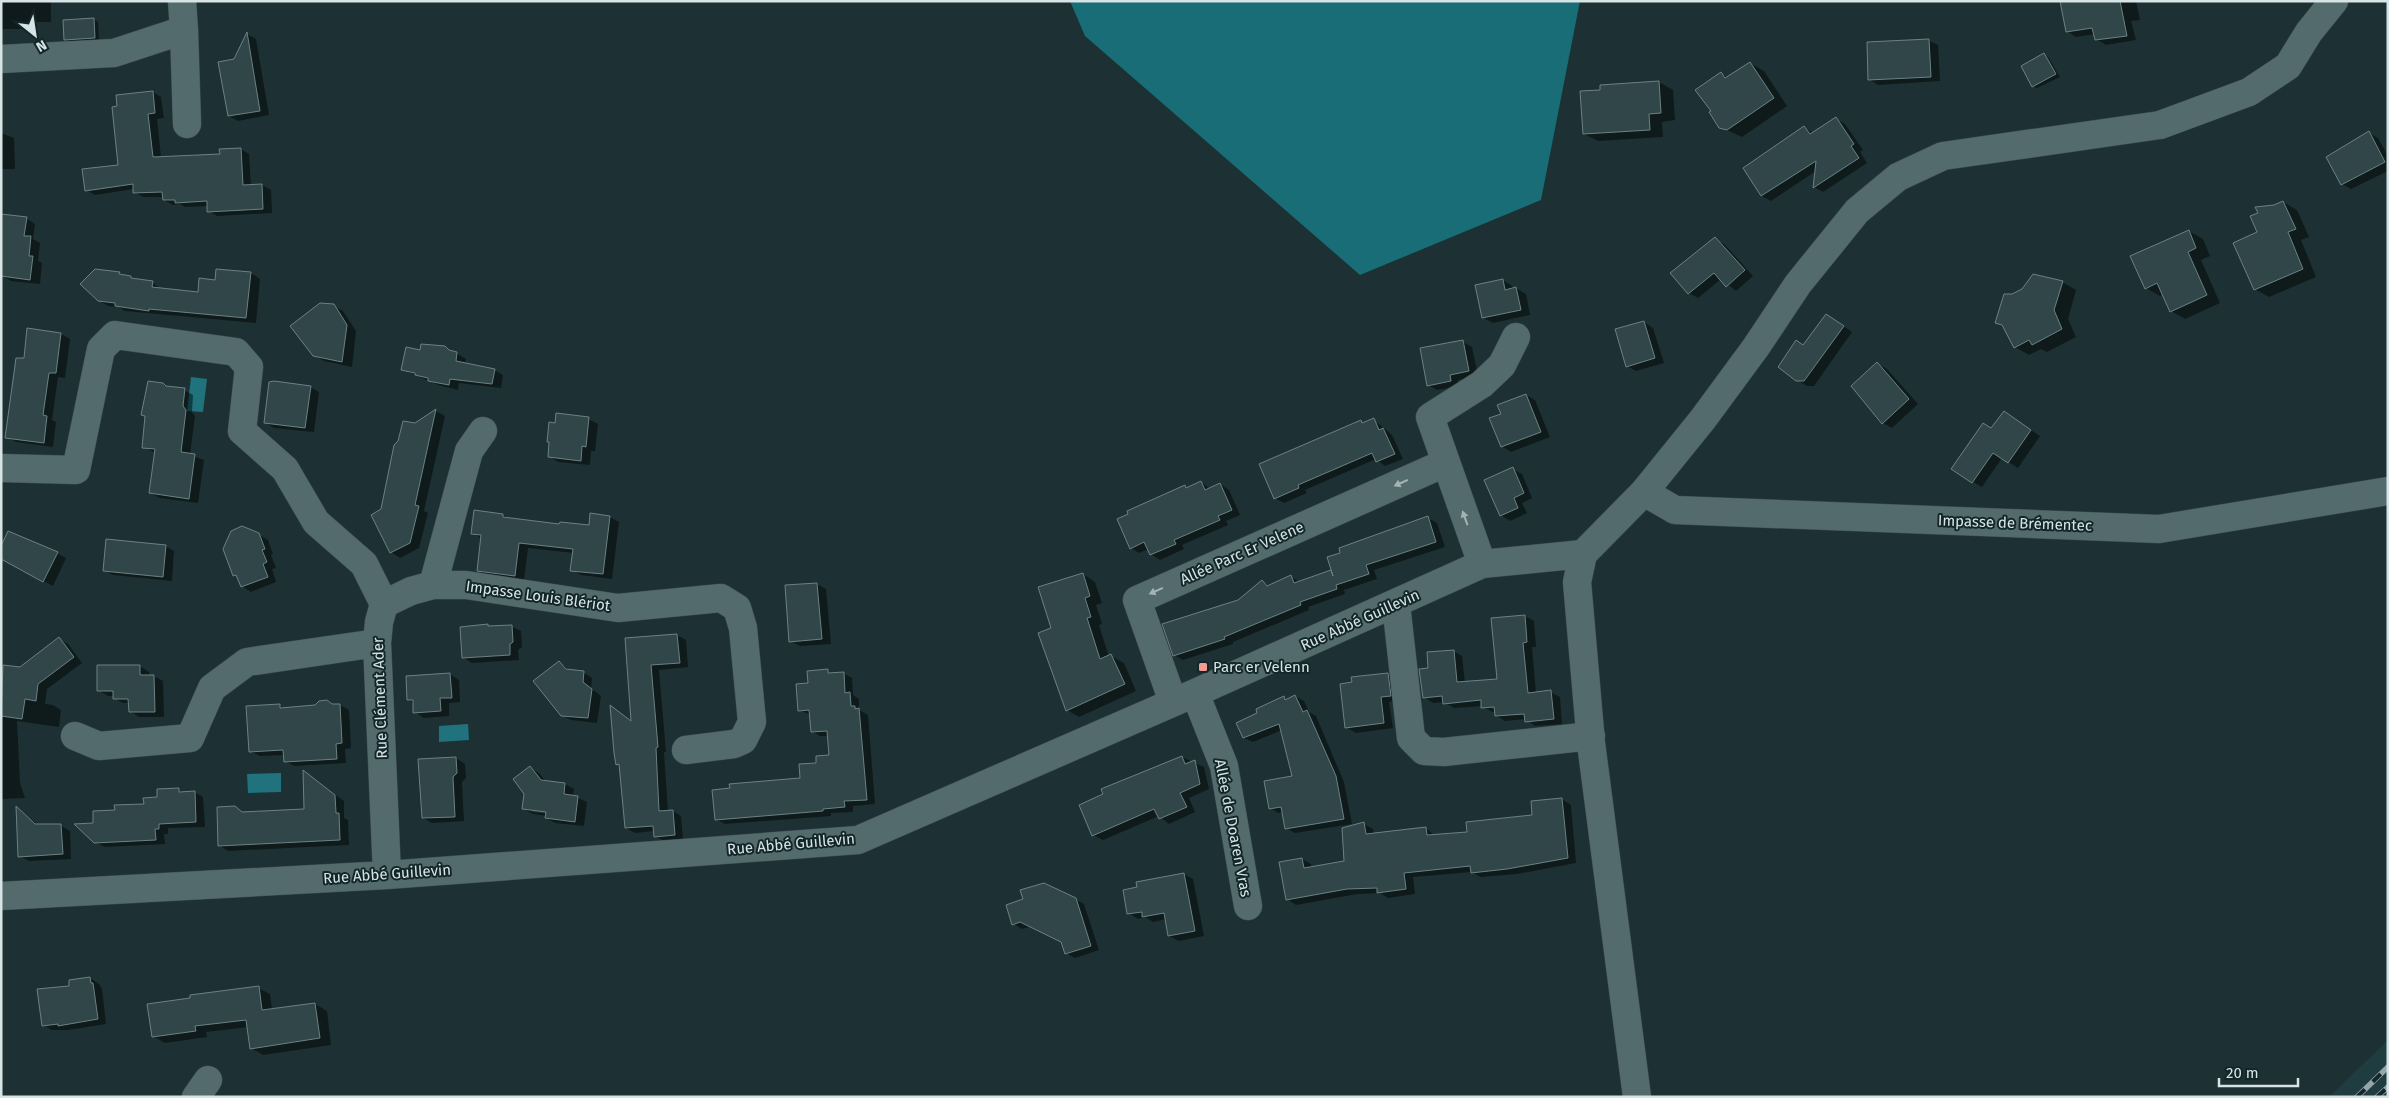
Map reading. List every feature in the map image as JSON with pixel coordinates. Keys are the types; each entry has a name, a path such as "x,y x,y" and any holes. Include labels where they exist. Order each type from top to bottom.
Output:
{"street":[{"path":"182,1 187,124"},
{"path":"1637,1097 1591,736 1577,582 1583,554 1644,492 1703,419 1804,277 1857,211 1898,177 1944,156 2160,125 2248,92 2288,66 2309,32 2334,1"},
{"path":"1,59 114,53 184,30"},
{"path":"1,468 76,470 101,349 115,335 236,352 249,367 242,431 285,469 316,522 364,564 384,604"},
{"path":"1482,564 1430,416 1489,378 1502,365 1516,337"},
{"path":"433,585 468,451 483,431"},
{"name":"Allée Parc Er Velene","path":"1184,698 1137,600 1445,463"},
{"name":"Impasse de Brémentec","path":"1644,492 1675,510 2159,529 2388,491"},
{"name":"Rue Abbé Guillevin","path":"1,896 387,875 858,840 1184,698 1482,564 1583,554"},
{"name":"Impasse Louis Blériot","path":"384,604 411,591 433,585 466,585 618,608 721,598 737,608 743,628 752,722 743,740 734,744 686,750"},
{"name":"Rue Clément Ader","path":"384,604 379,622 377,643 387,875"},
{"path":"1396,604 1411,738 1424,751 1444,752 1591,736"},
{"path":"75,736 99,746 190,738 212,688 247,662 377,643"},
{"name":"Allée de Doaren Vras","path":"1184,698 1224,766 1248,906"}],"shaded area":[{"path":"1070,1 1580,1 1541,200 1360,275 1085,36"},
{"path":"191,377 207,379 203,412 187,411"},
{"path":"468,724 469,740 439,742 439,726"},
{"path":"281,773 281,792 248,793 247,774"},
{"path":"2388,1040 2388,1097 2329,1097"}],"building":[{"path":"2060,1 2120,1 2127,36 2095,40 2092,28 2066,32"},
{"path":"94,18 95,38 64,40 63,20"},
{"path":"247,32 260,111 228,116 218,62 234,59"},
{"path":"1929,39 1931,77 1868,80 1867,42"},
{"path":"2044,53 2056,74 2032,87 2021,66"},
{"path":"1750,62 1774,98 1727,130 1719,128 1709,112 1711,111 1695,90 1721,72 1725,78"},
{"path":"1659,81 1661,113 1649,114 1650,130 1583,134 1580,91 1600,90 1600,85"},
{"path":"153,91 155,113 148,114 153,157 220,154 219,149 241,148 243,185 262,184 263,209 207,212 207,201 175,203 175,200 163,200 162,192 133,193 133,184 85,191 82,169 118,165 112,107 117,106 116,95"},
{"path":"1836,117 1854,144 1851,146 1859,158 1813,188 1816,161 1761,196 1743,168 1804,126 1810,134"},
{"path":"2369,131 2385,162 2341,185 2326,157"},
{"path":"2283,201 2296,229 2288,232 2303,269 2254,290 2233,243 2257,232 2250,216 2258,213 2255,207 2274,205"},
{"path":"1,214 27,217 24,236 31,236 29,256 33,256 30,280 1,276"},
{"path":"2189,230 2196,248 2188,252 2207,295 2170,312 2157,283 2145,289 2130,256"},
{"path":"1715,237 1745,270 1726,287 1714,273 1688,294 1670,273"},
{"path":"95,269 120,272 119,274 131,276 131,278 153,281 152,287 198,292 199,278 215,280 216,269 251,272 246,318 149,309 149,311 115,306 115,303 98,301 80,284"},
{"path":"2033,274 2063,281 2054,310 2062,329 2032,345 2029,340 2014,348 2002,325 1995,323 2004,294 2012,294 2022,289"},
{"path":"1503,279 1505,290 1516,287 1521,310 1482,318 1475,285"},
{"path":"320,303 334,304 347,325 342,362 313,356 290,326"},
{"path":"1826,314 1844,326 1804,381 1796,381 1778,367 1796,340 1803,345"},
{"path":"1644,321 1655,358 1626,367 1615,329"},
{"path":"27,328 61,333 56,373 49,373 43,415 47,416 44,443 5,438 16,358 24,358"},
{"path":"1463,340 1469,371 1450,375 1451,381 1427,386 1420,348"},
{"path":"421,344 445,346 449,350 457,352 456,361 495,369 492,384 450,379 449,385 428,381 428,378 401,370 406,347 420,350"},
{"path":"1877,362 1909,399 1882,424 1851,386"},
{"path":"148,381 163,383 166,386 185,388 183,406 186,410 181,452 195,454 189,499 149,493 155,449 142,448 145,416 141,415"},
{"path":"269,382 311,386 305,428 264,423"},
{"path":"1526,394 1541,432 1501,447 1489,418 1501,414 1497,405"},
{"path":"436,409 415,505 419,506 410,543 390,553 371,515 381,509 394,445 398,441 403,421 415,423"},
{"path":"2004,411 2031,430 2008,463 1993,453 1972,483 1951,469 1983,423 1991,428"},
{"path":"556,413 589,417 586,447 582,446 581,461 548,457 549,422 555,423"},
{"path":"1374,418 1379,430 1383,428 1395,454 1376,462 1372,453 1298,485 1299,488 1274,499 1259,464 1361,420 1362,423"},
{"path":"1513,467 1524,493 1514,498 1518,508 1500,516 1484,480"},
{"path":"1201,481 1205,490 1220,483 1232,510 1218,516 1220,520 1174,540 1176,544 1150,555 1144,542 1130,549 1117,519 1128,514 1127,511 1185,485 1186,488"},
{"path":"474,510 503,514 503,517 559,524 560,522 589,525 590,513 610,516 603,574 570,571 573,549 519,543 515,576 477,571 481,535 471,534"},
{"path":"1428,516 1436,542 1366,565 1369,574 1336,585 1337,589 1300,602 1301,605 1224,637 1225,639 1173,656 1162,624 1238,600 1262,580 1267,586 1291,575 1294,583 1331,570 1333,576 1327,557 1340,553 1339,548"},
{"path":"242,526 259,533 265,549 262,550 267,562 263,564 268,577 241,587 236,575 233,576 223,549 231,531"},
{"path":"8,531 58,552 43,582 1,559 1,546"},
{"path":"106,539 166,545 163,577 103,571"},
{"path":"1083,573 1090,596 1085,598 1091,617 1087,618 1100,659 1111,654 1125,684 1066,711 1038,633 1051,628 1038,587"},
{"path":"817,583 822,639 789,642 785,585"},
{"path":"1525,615 1527,642 1523,643 1528,693 1551,690 1554,719 1525,722 1524,714 1495,716 1494,707 1481,708 1481,700 1443,704 1442,696 1423,698 1419,669 1428,668 1427,652 1454,650 1457,682 1497,679 1491,618"},
{"path":"488,624 488,626 512,625 513,642 510,644 510,655 462,658 460,627"},
{"path":"677,634 680,663 651,665 658,747 656,748 659,811 673,810 675,835 654,837 653,826 625,828 619,764 616,765 614,753 610,705 631,721 625,638"},
{"path":"59,637 74,657 38,684 36,701 25,699 22,719 1,716 3,665 20,667"},
{"path":"559,661 566,669 584,671 583,682 592,689 588,718 561,716 533,681"},
{"path":"97,665 140,665 140,675 154,675 155,712 129,712 128,699 113,699 113,691 97,691"},
{"path":"828,669 828,673 844,672 845,693 850,692 851,706 855,706 855,709 859,708 867,800 844,801 845,807 823,809 823,811 715,820 712,790 730,788 729,784 800,778 799,764 816,763 816,756 829,755 827,731 811,732 809,710 798,711 796,684 808,683 807,671"},
{"path":"450,673 452,698 440,698 441,711 413,713 413,700 407,700 406,676"},
{"path":"1388,673 1391,696 1381,697 1384,723 1345,728 1340,684 1352,682 1351,677"},
{"path":"1295,695 1303,712 1307,710 1336,776 1344,819 1285,829 1281,807 1269,809 1264,781 1292,776 1279,724 1243,738 1236,723 1257,713 1256,709 1284,696 1285,700"},
{"path":"327,700 332,704 340,704 342,743 336,744 337,759 284,762 283,750 249,752 246,706 280,704 280,708 315,705 319,701"},
{"path":"1182,756 1185,764 1195,760 1200,784 1180,793 1187,807 1159,819 1154,809 1092,836 1079,805 1103,794 1101,789"},
{"path":"456,757 457,773 453,777 455,817 422,818 418,759"},
{"path":"530,766 541,780 565,783 564,794 578,796 575,822 545,818 546,812 522,809 524,794 513,779"},
{"path":"303,770 335,795 336,813 339,813 340,840 218,846 217,807 235,806 242,812 304,809"},
{"path":"179,788 179,792 195,791 196,822 159,824 159,829 155,829 156,840 94,843 74,824 93,823 93,811 115,810 114,805 144,804 143,798 157,797 157,789"},
{"path":"1562,798 1568,858 1507,869 1471,873 1470,866 1404,873 1406,889 1377,893 1377,888 1347,889 1286,900 1279,862 1302,858 1304,868 1344,861 1342,828 1364,822 1366,834 1426,827 1427,835 1467,832 1466,822 1532,815 1531,801"},
{"path":"16,806 35,824 61,824 63,854 18,857"},
{"path":"1184,873 1195,931 1168,936 1164,913 1142,917 1142,912 1127,914 1123,890 1137,887 1136,882"},
{"path":"1044,883 1076,898 1091,946 1065,954 1061,942 1020,922 1012,925 1006,905 1023,899 1020,890"},
{"path":"90,977 91,983 93,983 98,1019 58,1026 58,1024 42,1026 37,989 69,986 69,980"},
{"path":"259,986 262,1010 315,1003 320,1038 250,1049 246,1020 195,1026 196,1031 152,1037 147,1004 190,998 190,995"}],"railway":[{"path":"2357,1097 2388,1067"},
{"path":"2377,1097 2388,1087"}],"place":[{"name":"Parc er Velenn","path":"1203,667"}]}
